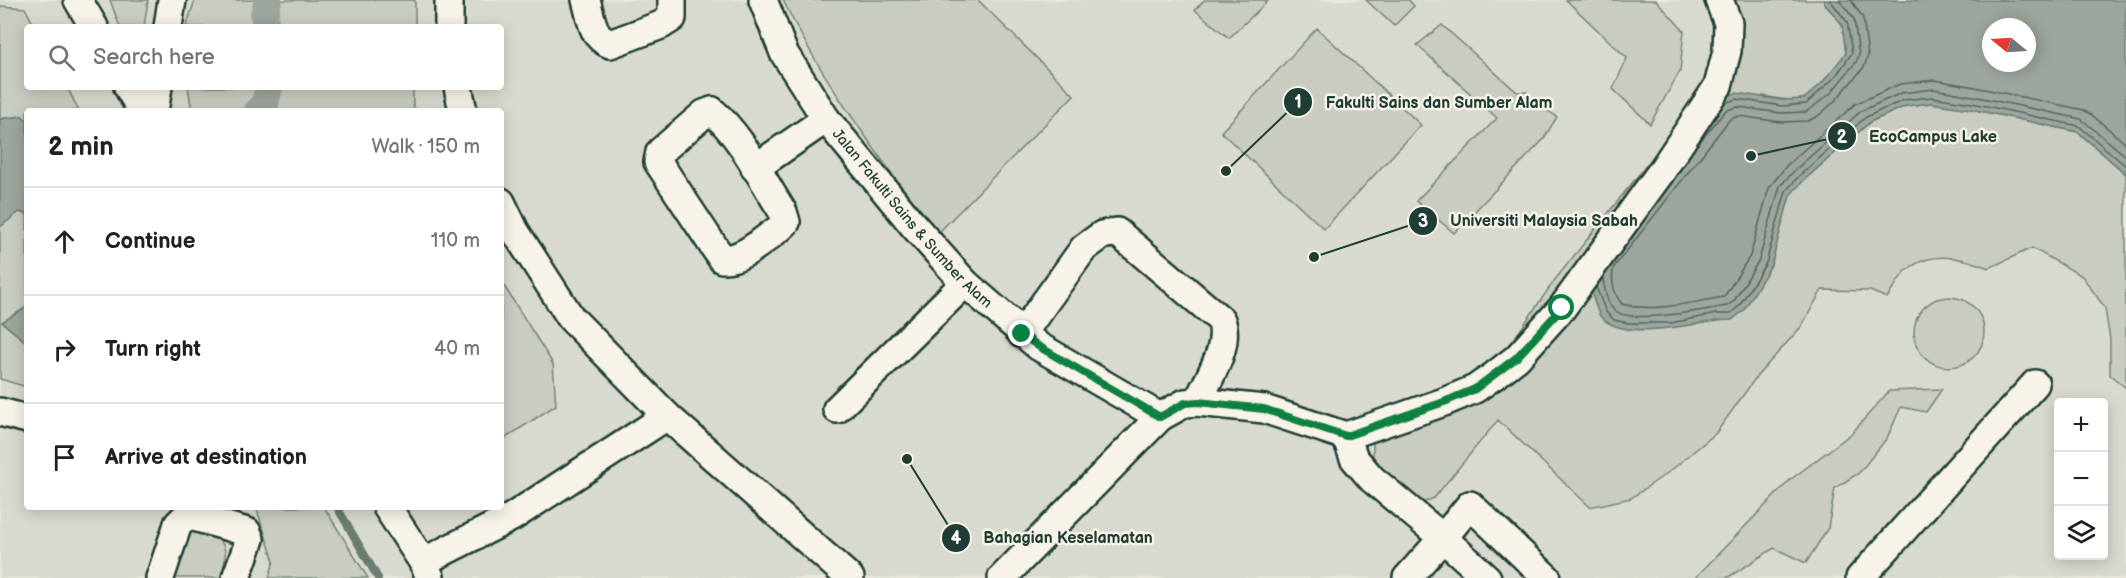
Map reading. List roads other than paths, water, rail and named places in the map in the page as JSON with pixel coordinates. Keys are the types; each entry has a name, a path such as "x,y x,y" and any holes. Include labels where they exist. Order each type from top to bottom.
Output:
{"street":[{"path":"78,0 92,24"},
{"path":"168,24 172,0"},
{"path":"449,0 449,24"},
{"path":"586,0 596,35 603,42 610,44 662,25 672,18 672,0"},
{"name":"Jalan Fakulti Sains & Sumber Alam","path":"763,0 784,52 826,119 908,219 965,283 1038,346 1160,417"},
{"path":"1005,577 1160,417 1185,403 1198,402 1264,409 1346,436 1475,389 1516,358 1562,308 1661,172 1718,86 1727,51 1728,23 1719,0"},
{"path":"130,90 140,108"},
{"path":"154,108 158,90"},
{"path":"459,90 462,108"},
{"path":"712,111 732,131 755,168 783,212 786,222 738,257 722,259 658,162 660,152 704,114 712,111"},
{"path":"755,168 826,119"},
{"path":"504,208 515,231 571,318 667,416 850,578"},
{"path":"1022,334 1084,248 1102,235 1117,232 1221,320 1225,331 1221,349 1198,402"},
{"path":"837,409 965,283"},
{"path":"1860,578 2035,384"},
{"path":"0,412 24,418"},
{"path":"389,510 427,570 667,416"},
{"path":"1346,436 1354,458 1372,479 1487,578"},
{"path":"1407,578 1470,505 1546,578"},
{"path":"160,578 178,524 186,511 247,532 250,538 236,578"}],"water":[{"path":"1824,0 2126,0 2126,174 2078,132 1971,109 1931,103 1906,106 1870,122 1790,195 1771,265 1744,310 1732,320 1644,330 1612,325 1601,317 1591,291 1717,99 1736,93 1782,100 1804,99 1821,84 1846,53 1842,24"},
{"path":"24,118 24,213 19,212 0,227 0,119"},
{"path":"24,309 24,340 2,322"}],"waterway":[{"path":"266,24 264,15 268,0"},
{"path":"261,108 265,103 268,90"},
{"path":"339,510 378,578"}],"place":[{"name":"EcoCampus Lake","path":"1751,156"},
{"name":"Fakulti Sains dan Sumber Alam","path":"1226,171"},
{"name":"Universiti Malaysia Sabah","path":"1314,257"},
{"name":"Bahagian Keselamatan","path":"907,459"}]}
